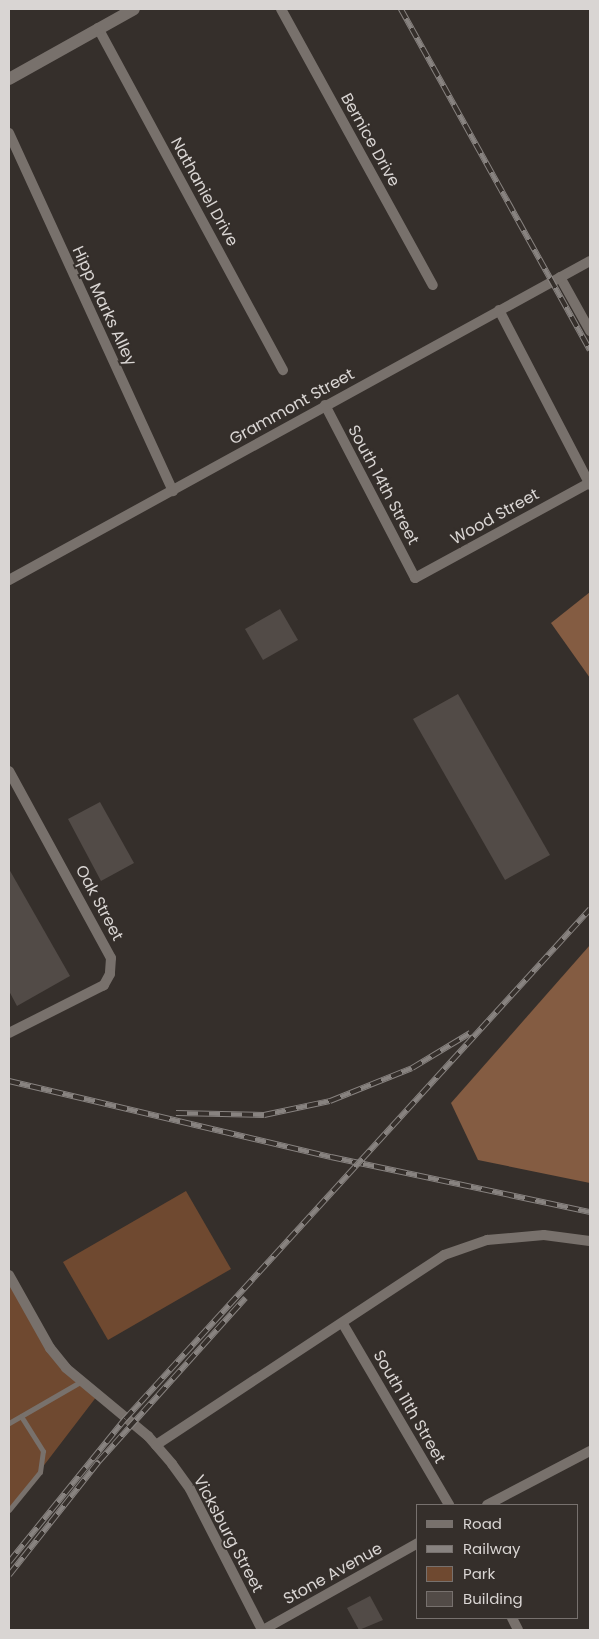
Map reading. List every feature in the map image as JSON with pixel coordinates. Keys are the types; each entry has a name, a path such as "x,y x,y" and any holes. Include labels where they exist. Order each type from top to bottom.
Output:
{"street":[{"path":"9,79 134,9"},
{"name":"Bernice Drive","path":"281,9 433,285"},
{"name":"Nathaniel Drive","path":"98,28 283,370"},
{"name":"Hipp Marks Alley","path":"9,133 172,491"},
{"name":"Grammont Street","path":"9,580 590,261"},
{"path":"560,277 590,331"},
{"path":"499,310 589,484"},
{"name":"South 14th Street","path":"325,405 415,578"},
{"name":"Wood Street","path":"415,578 589,484"},
{"name":"Oak Street","path":"9,771 111,958 110,974 104,985 9,1033"},
{"path":"156,1445 344,1324 444,1255 487,1240 544,1235 590,1242"},
{"name":"Vicksburg Street","path":"9,1275 50,1348 80,1382 156,1445 190,1490 262,1630"},
{"name":"South 11th Street","path":"344,1324 448,1504"},
{"path":"489,1504 590,1450"},
{"name":"Stone Avenue","path":"262,1630 416,1544"}],"lane":[{"path":"9,1423 80,1382"},
{"path":"9,1510 40,1472 43,1451 21,1416"}],"green space":[{"path":"186,1191 231,1269 108,1340 63,1262"},
{"path":"9,1275 50,1348 97,1396 9,1511"}],"shaded area":[{"path":"590,592 590,678 551,623"},
{"path":"590,945 590,1183 478,1160 451,1103"}],"building":[{"path":"280,609 298,640 263,660 245,629"},
{"path":"458,694 550,855 505,880 413,719"},
{"path":"100,802 134,863 101,881 68,819"},
{"path":"9,869 70,976 17,1006 9,991"},
{"path":"370,1596 383,1620 359,1630 347,1608"}],"railway":[{"path":"401,9 590,350"},
{"path":"9,1562 125,1419 590,909"},
{"path":"176,1113 264,1115 330,1101 412,1068 470,1033"},
{"path":"9,1081 331,1157 590,1212"},
{"path":"9,1575 99,1461 245,1298"}]}
